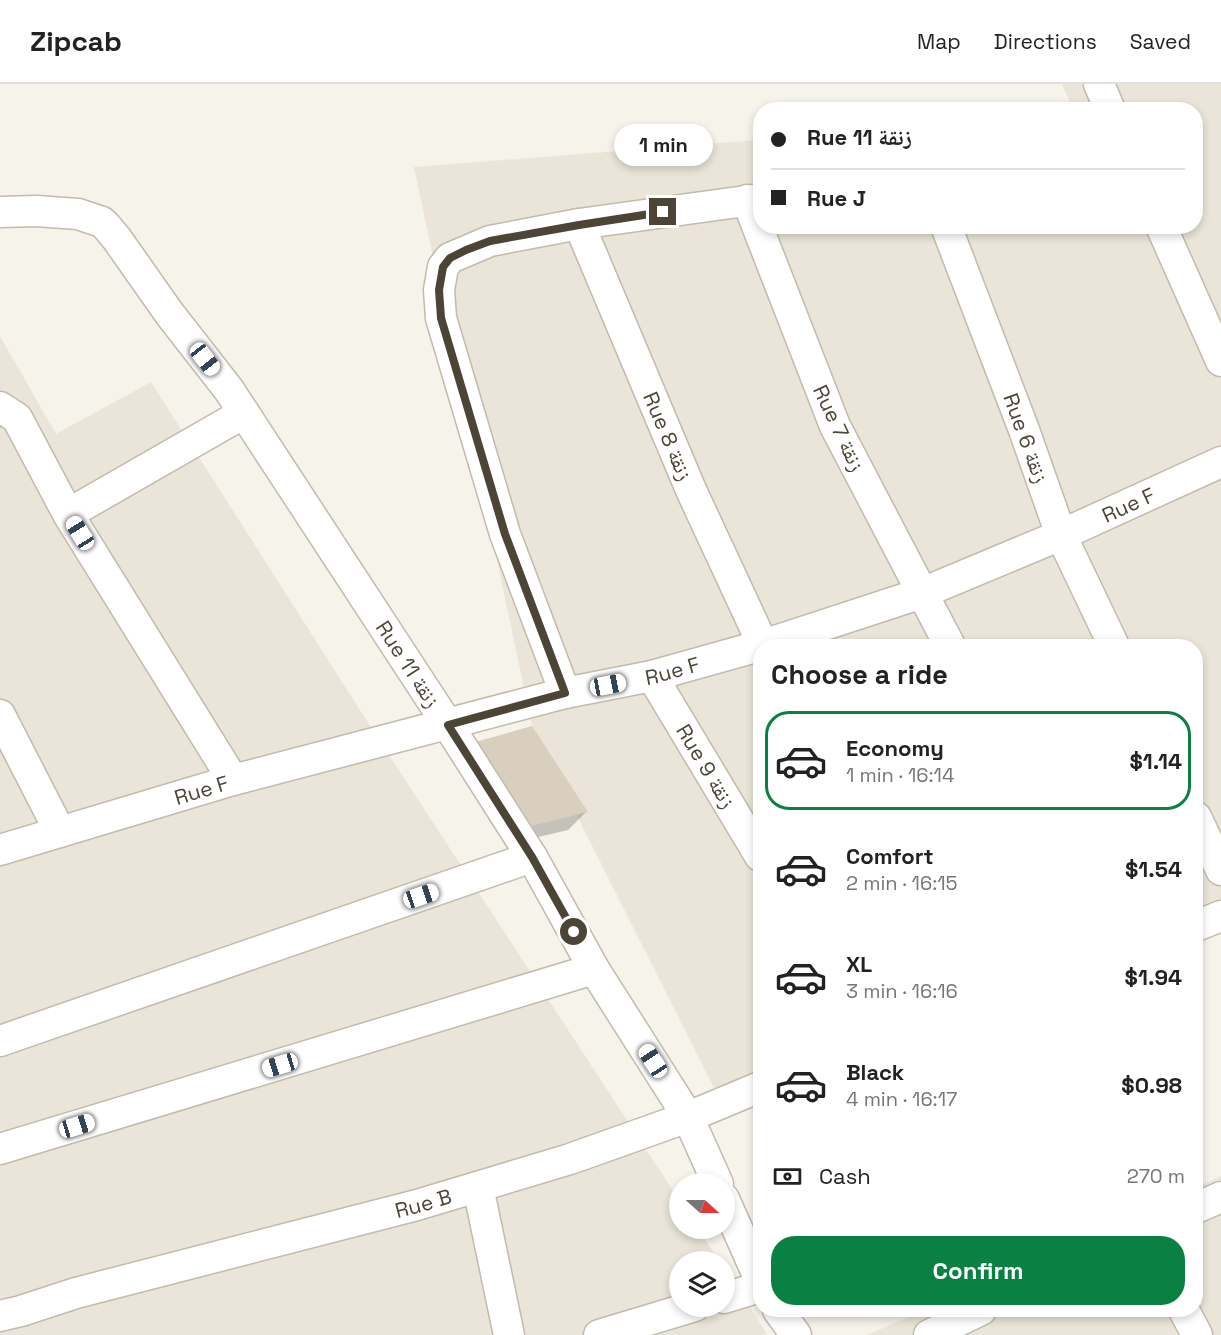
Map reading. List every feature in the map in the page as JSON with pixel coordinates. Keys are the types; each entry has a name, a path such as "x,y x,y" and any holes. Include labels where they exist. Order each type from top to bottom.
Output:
{"street":[{"path":"565,693 505,534 441,318 439,290 443,267 450,258 490,241 579,225 753,199"},
{"name":"Rue 11 زنقة","path":"0,212 36,211 78,214 102,222 117,239 169,313 229,390 448,725 532,857 594,969 688,1117 713,1173"},
{"name":"Rue 8 زنقة","path":"579,225 691,490 760,639"},
{"name":"Rue 7 زنقة","path":"766,234 835,426 946,639"},
{"name":"Rue 6 زنقة","path":"949,234 1024,430 1061,535 1111,639"},
{"path":"1165,234 1218,347"},
{"path":"0,407 17,418 68,514 233,780"},
{"path":"68,514 244,413"},
{"name":"Rue F","path":"803,639 922,593 1061,535 1221,462"},
{"name":"Rue F","path":"0,850 233,780 565,693 652,676 753,648"},
{"name":"Rue 9 زنقة","path":"652,676 753,844"},
{"path":"0,716 60,832"},
{"path":"1203,832 1221,870"},
{"path":"0,1041 532,857"},
{"path":"1203,923 1221,916"},
{"path":"0,1149 594,969"},
{"name":"Rue B","path":"0,1316 76,1293 478,1187 570,1159 688,1117 753,1090"},
{"path":"478,1187 509,1335"},
{"path":"1203,1205 1221,1197"},
{"path":"735,1223 753,1264"},
{"path":"735,1295 753,1289"},
{"path":"599,1335 669,1314"},
{"path":"783,1317 796,1335"},
{"path":"928,1335 966,1317"},
{"path":"1188,1317 1197,1335"}],"shaded area":[{"path":"1062,84 1221,84 1221,914 1203,921 1203,639 753,639 753,1090 721,1102 532,726 414,167 753,141 753,234 1203,234 1203,102 1070,102"},
{"path":"0,336 56,434 151,382 372,729 669,1185 669,1239 705,1239 712,1251 669,1251 669,1317 735,1317 735,1284 753,1312 753,1317 756,1317 767,1334 0,1335"},
{"path":"1221,1176 1221,1335 867,1335 908,1317 1203,1317 1203,1185"}],"building":[{"path":"532,726 588,812 531,826 472,743"}],"route":[{"path":"574,932 532,857 448,725 565,693 505,534 441,318 440,278 443,267 450,258 490,241 663,212"}]}
